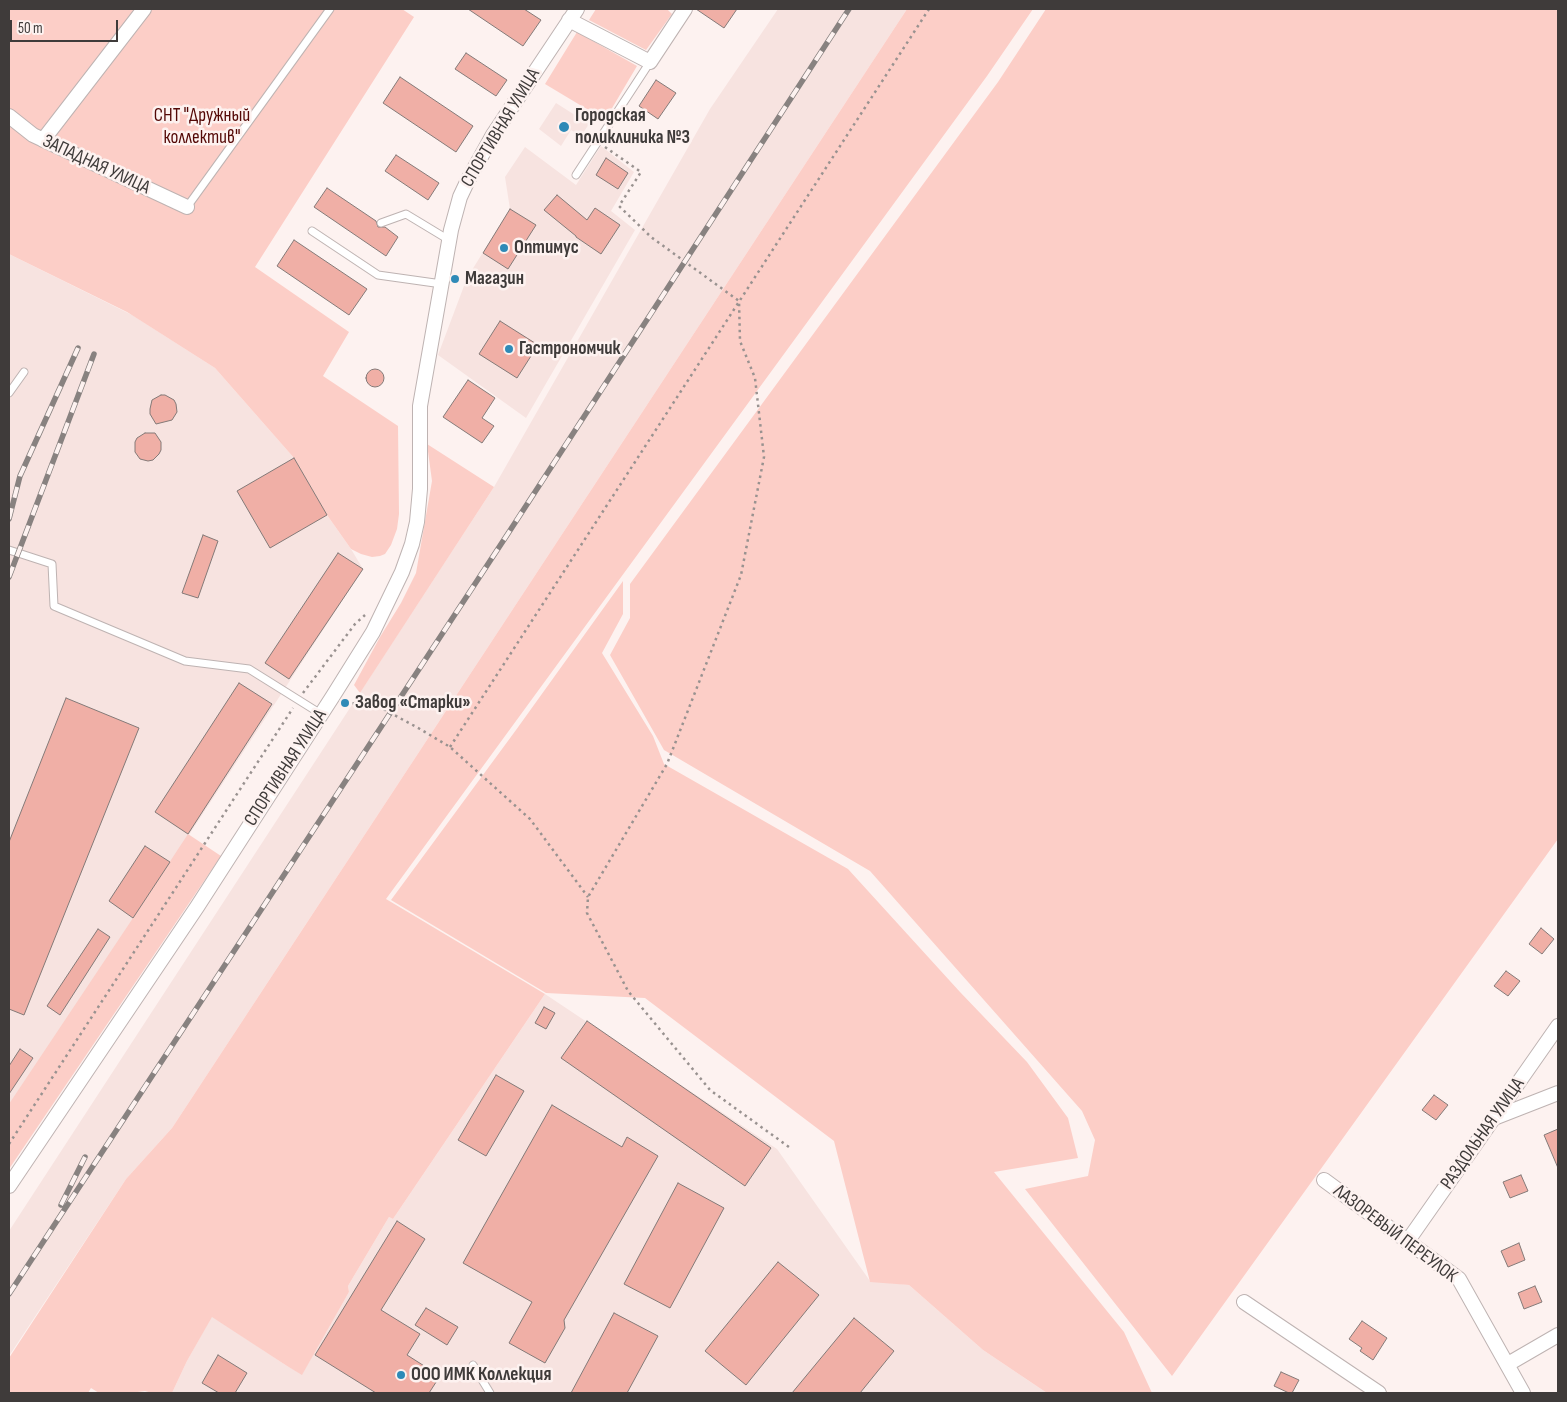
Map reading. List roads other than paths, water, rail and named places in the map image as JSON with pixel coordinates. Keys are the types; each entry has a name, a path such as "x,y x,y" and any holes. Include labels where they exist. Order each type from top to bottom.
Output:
{"street":[{"path":"43,140 144,9"},
{"path":"573,14 650,62 685,9"},
{"name":"СПОРТИВНАЯ УЛИЦА","path":"9,1186 197,906 321,714 373,632 402,572 412,544 417,522 420,489 420,406 450,240 460,197 493,135 573,14"},
{"name":"ЗАПАДНАЯ УЛИЦА","path":"9,116 33,135 187,207"},
{"name":"РАЗДОЛЬНАЯ УЛИЦА","path":"1407,1242 1558,1026"},
{"path":"1494,1118 1558,1093"},
{"name":"ЛАЗОРЕВЫЙ ПЕРЕУЛОК","path":"1324,1180 1459,1279 1523,1393"},
{"path":"1244,1302 1379,1393"},
{"path":"1508,1364 1558,1335"}],"lane":[{"path":"187,207 330,9"},
{"path":"576,175 650,62"},
{"path":"381,223 406,214 450,240"},
{"path":"312,230 378,275 442,284"},
{"path":"9,393 24,372"},
{"path":"9,550 52,564 54,606 186,661 249,669 321,714"},
{"path":"473,1365 490,1393"}],"railway":[{"path":"9,1294 509,532 849,9"},
{"path":"9,519 20,476 78,348"},
{"path":"9,577 94,354"},
{"path":"61,1205 85,1157"}],"place":[{"name":"Городская поликлиника №3","path":"564,127"},
{"name":"Оптимус","path":"504,248"},
{"name":"Магазин","path":"455,279"},
{"name":"Гастрономчик","path":"509,349"},
{"name":"Завод «Старки»","path":"345,703"},
{"name":"ООО ИМК Коллекция","path":"401,1375"}],"park label":[{"name":"СНТ \"Дружный коллектив\"","path":"202,127"}]}
